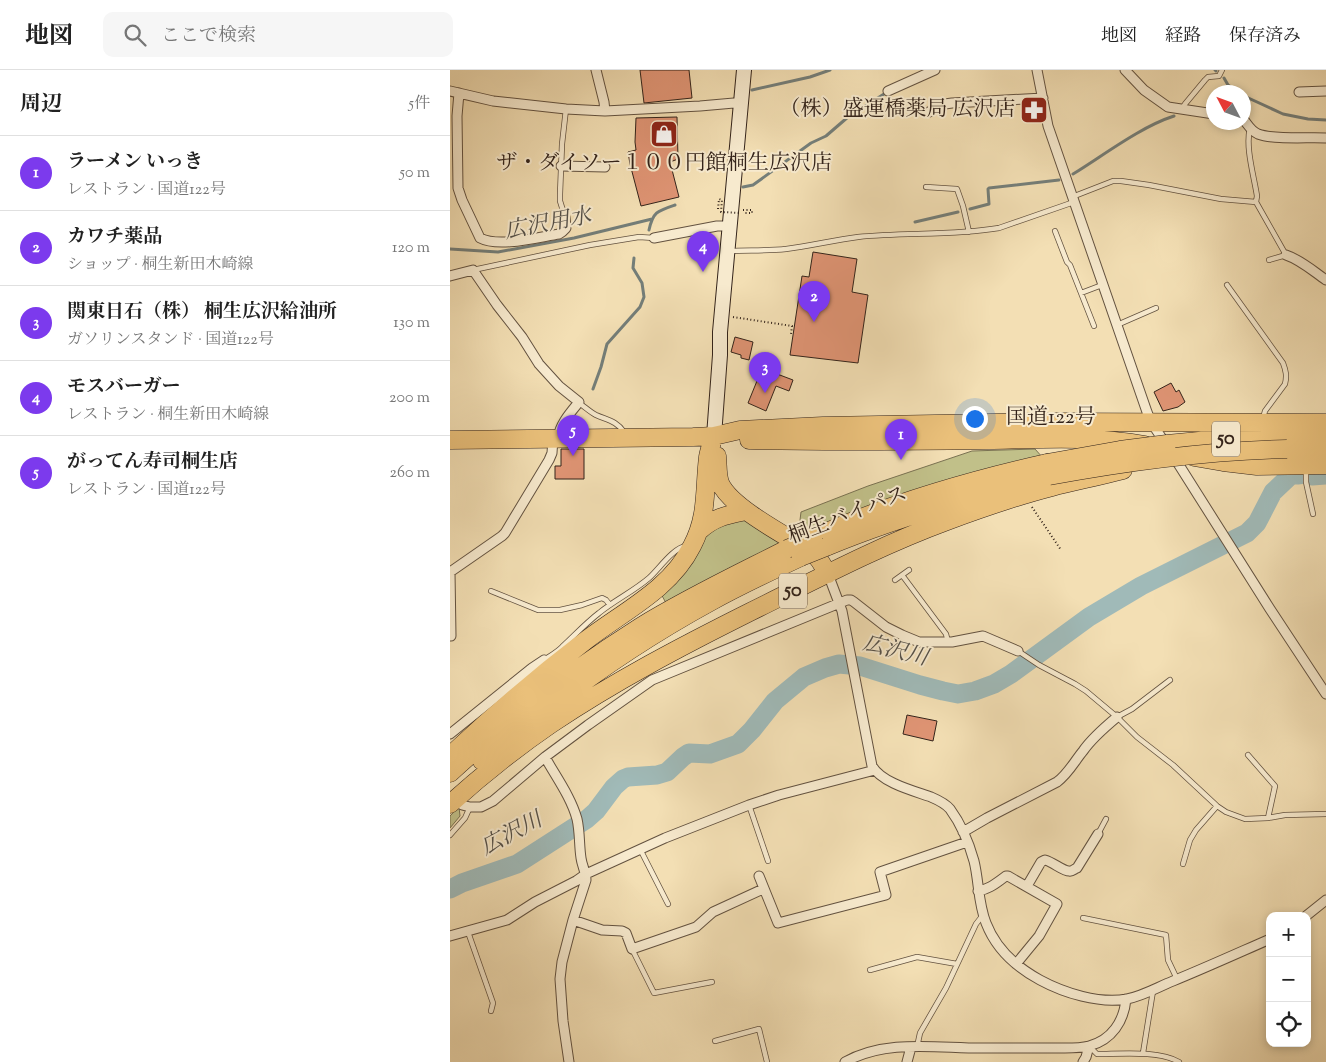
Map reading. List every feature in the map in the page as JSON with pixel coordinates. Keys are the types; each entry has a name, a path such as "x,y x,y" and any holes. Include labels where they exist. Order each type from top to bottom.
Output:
{"highway":[{"name":"国道122号","path":"450,440 625,439 714,436 740,430 823,426 1063,422 1326,423"},
{"path":"1063,422 1073,427 1111,428 1144,433 1156,439 1170,450"},
{"name":"国道122号","path":"714,436 734,441 816,442 1116,440 1170,450 1194,457 1257,466 1326,465"},
{"path":"714,436 720,482 729,496 746,511 814,554 828,574"},
{"path":"696,538 706,495 708,457 714,436"},
{"name":"桐生バイパス","path":"1286,443 1326,436"},
{"name":"桐生バイパス","path":"450,773 507,723 566,677 640,627 673,608 819,542 838,527 911,500 983,478 1048,469 1120,450 1173,443 1231,438 1326,449"},
{"name":"50","path":"461,805 473,784 550,725 580,705 678,648 869,553 920,531 1025,494 1159,462 1170,450"},
{"path":"450,756 547,664 588,639 664,583 677,570 696,538 708,523 721,517 746,511"},
{"name":"桐生バイパス","path":"450,791 516,733 610,662 794,553"}],"main road":[{"path":"714,436 720,332 744,70"}],"street":[{"path":"596,70 604,102 604,111"},
{"path":"888,91 934,70"},
{"path":"1037,70 1048,126 1102,285 1152,422 1326,694"},
{"path":"1125,70 1144,90 1165,105 1182,110 1206,113"},
{"path":"1299,92 1326,91"},
{"path":"566,217 566,228 559,234 504,242 486,241 480,238 458,188 457,116 454,92 493,101 604,111 741,104"},
{"path":"929,112 945,104 952,103 1043,98"},
{"path":"1251,129 1258,134 1278,137 1326,138"},
{"path":"561,166 605,167"},
{"path":"654,238 717,226 729,226"},
{"path":"1286,255 1326,280"},
{"path":"450,276 473,270 540,364 559,386 579,402 567,416 555,438 549,460 505,533 450,572 450,636"},
{"path":"828,574 840,604 871,761 875,770 894,783 945,804 949,808 963,832 974,861 983,915 992,936 998,946 1016,964 1032,976 1066,992 1094,998 1126,999 1153,990 1266,942"},
{"path":"461,805 480,807 493,801 545,757 652,680 848,600 851,600 886,627 902,636 919,642 948,642 983,636 1021,654"},
{"path":"450,734 532,668 547,664"},
{"path":"963,832 1063,778 1083,750 1104,728 1118,717"},
{"path":"545,757 567,795 576,817 580,834 581,859 586,874 586,880 562,962 560,979 563,1021 569,1062"},
{"path":"450,936 507,920 586,874 665,838 749,805 779,795 875,770"},
{"path":"1027,886 1042,862 1046,860 1051,861 1068,872 1077,868 1098,834"},
{"path":"759,876 778,923 886,895 880,872 967,842"},
{"path":"978,891 986,890 1008,876 1057,904 1039,936 1016,964"},
{"path":"573,920 602,930 622,931 626,933 632,949 696,928 713,912 763,889"},
{"path":"1311,912 1326,900"},
{"path":"846,1062 863,1054 885,1048 1065,1048 1089,1046 1102,1040 1121,1022 1125,1011 1126,999"},
{"path":"1083,1062 1089,1046"},
{"path":"907,1062 914,1047"}],"lane":[{"path":"1182,110 1208,77 1219,76 1222,70"},
{"path":"566,109 560,201 566,217"},
{"path":"1250,130 1249,150 1257,196 1256,202 1286,255 1269,260"},
{"path":"727,251 786,249 858,237 969,232 999,228 1113,181 1149,185 1221,199 1256,202"},
{"path":"926,187 957,189 969,232"},
{"path":"1055,231 1094,326"},
{"path":"473,270 590,245 640,237 654,238"},
{"path":"1081,293 1102,285"},
{"path":"1227,285 1283,363 1286,371 1285,384 1265,410 1262,423"},
{"path":"1117,325 1156,308"},
{"path":"579,402 597,415 613,421 624,432 625,439"},
{"path":"1306,465 1306,482 1313,514"},
{"path":"547,664 572,636 593,618 650,578 677,550 696,538"},
{"path":"895,580 909,570"},
{"path":"902,575 946,634 948,642"},
{"path":"492,591 538,610 560,610 602,598 610,605"},
{"path":"1021,654 1075,684 1118,717 1136,736 1173,765 1226,812 1245,819 1285,815 1326,814"},
{"path":"1118,717 1170,680"},
{"path":"1248,755 1275,786 1268,818"},
{"path":"450,835 465,818 461,805"},
{"path":"749,805 768,861"},
{"path":"1183,864 1190,840 1196,830 1217,806"},
{"path":"1098,834 1106,820"},
{"path":"640,849 668,904"},
{"path":"914,1047 946,988 976,924 983,915"},
{"path":"1083,918 1166,935 1168,960 1178,979"},
{"path":"468,932 493,1004 491,1011"},
{"path":"632,949 654,993 712,982"},
{"path":"870,970 917,957 957,964"},
{"path":"1143,1053 1153,990"},
{"path":"714,1041 759,1029 767,1062"},
{"path":"1089,1046 1097,1054 1143,1053 1167,1057 1179,1062"}],"path":[{"path":"718,209 719,200 722,200 721,212 752,214 752,210 742,210"},
{"path":"730,317 792,326 791,334 793,334"},
{"path":"1025,494 1028,502 1061,550"}],"shaded area":[{"path":"1035,449 1043,458 803,533 800,520 801,512 868,486 972,451"},
{"path":"730,519 749,521 782,543 666,603 660,592 704,535"},
{"path":"459,807 460,816 450,828 450,816"}],"building":[{"path":"640,70 689,70 692,98 644,103"},
{"path":"677,117 678,159 670,162 679,197 641,206 628,152 636,150 636,118"},
{"path":"813,252 857,259 852,292 868,295 858,363 790,355 802,276 809,277"},
{"path":"735,337 753,342 749,360 731,352"},
{"path":"756,366 793,380 789,391 776,386 766,411 748,403 759,376 752,374"},
{"path":"1171,383 1176,392 1179,390 1185,402 1178,407 1163,411 1154,392"},
{"path":"561,449 584,449 584,479 555,479 555,466 561,466"},
{"path":"907,715 937,721 933,741 903,734"}],"waterway":[{"path":"752,90 810,77 830,70"},
{"path":"1224,78 1228,85"},
{"path":"743,187 753,185 811,143 826,136 848,117 884,94"},
{"path":"1251,99 1283,114 1326,120"},
{"path":"1073,174 1135,134 1174,116"},
{"path":"970,209 989,204 989,188 1059,180"},
{"path":"649,230 652,219 657,213 675,205"},
{"path":"915,222 958,212"},
{"name":"広沢用水","path":"450,249 498,252 574,238 652,219"},
{"path":"593,389 607,344 640,307 644,297 642,283 633,268 634,258"},
{"name":"広沢川","path":"450,889 517,864 587,819 623,779 667,772 689,753 710,754 738,744 775,701 804,677 825,668 839,664 860,666 920,685 958,694 975,691 994,684 1011,674 1089,617 1141,586 1247,533 1257,523 1273,492 1291,475 1299,475"},
{"name":"広沢川","path":"1312,476 1326,475"}],"place":[{"name":"（株）盛運橋薬局 広沢店","path":"1034,110"},
{"name":"ザ・ダイソー１００円館桐生広沢店","path":"664,134"},
{"name":"モスバーガー","path":"703,272"},
{"name":"カワチ薬品","path":"814,322"},
{"name":"関東日石（株） 桐生広沢給油所","path":"765,393"},
{"name":"がってん寿司桐生店","path":"573,456"},
{"name":"ラーメン いっき","path":"901,460"}]}
